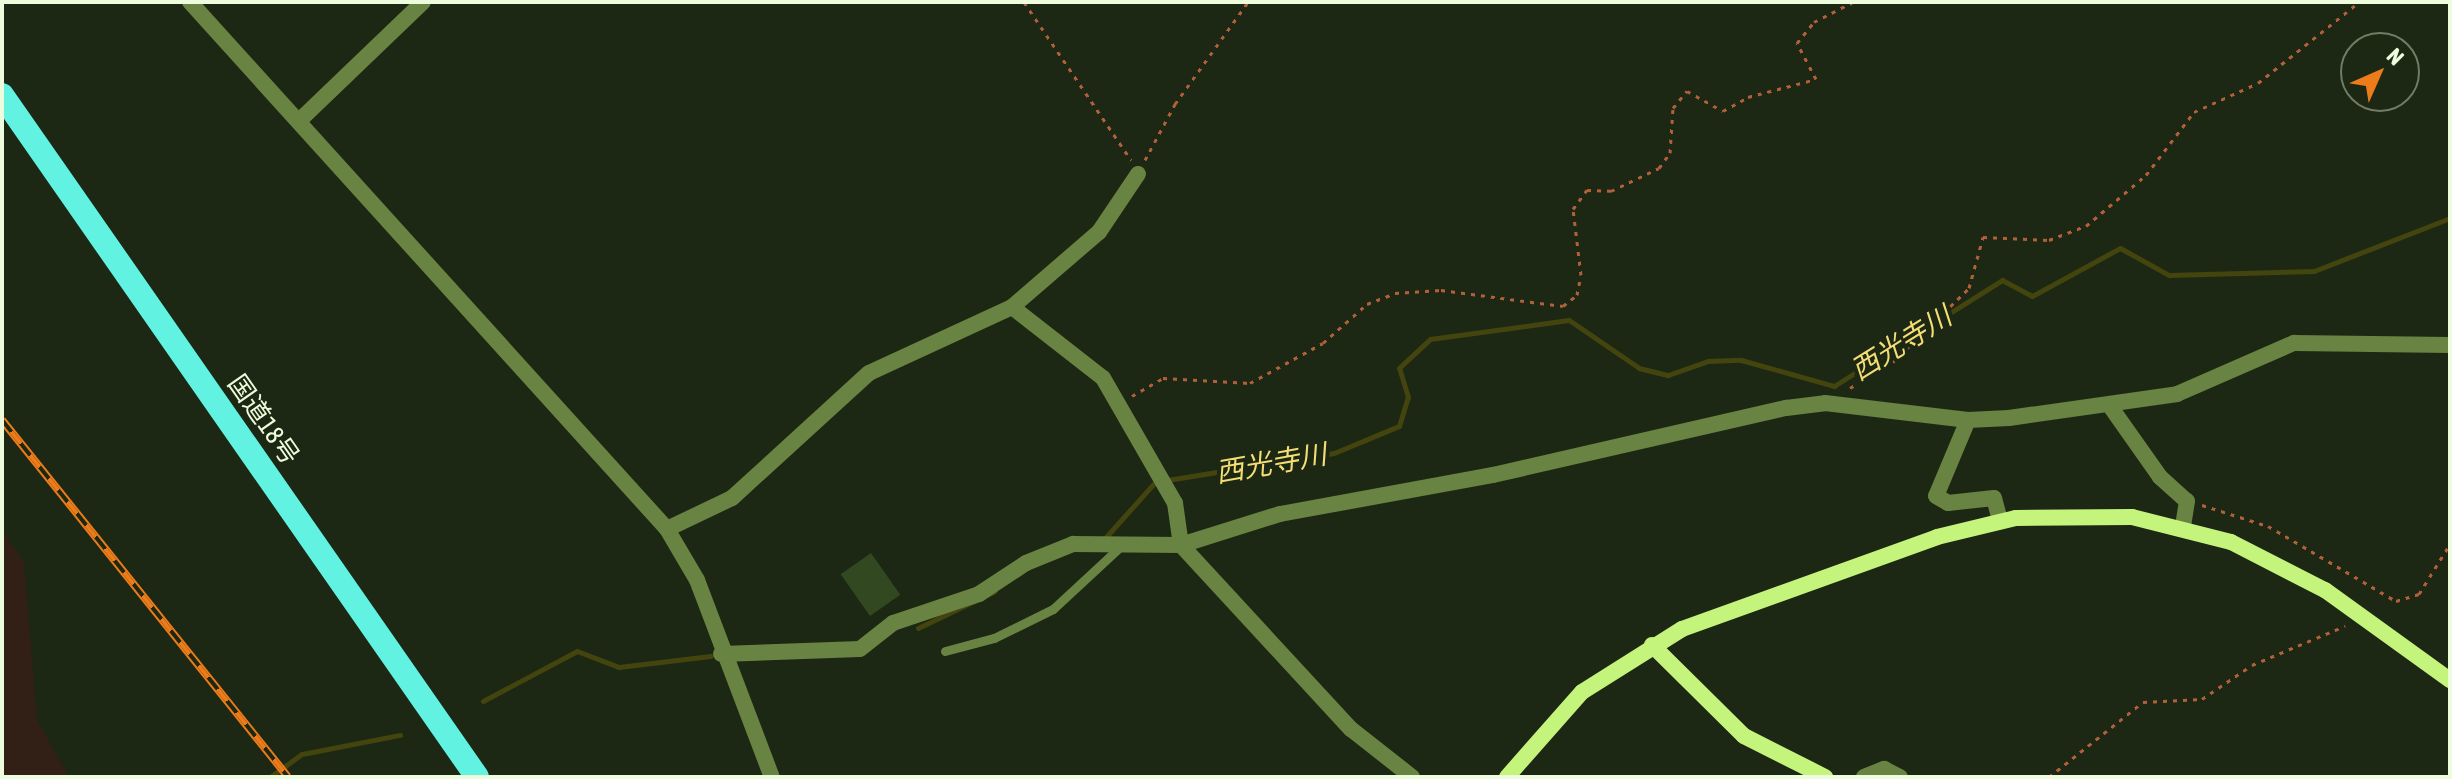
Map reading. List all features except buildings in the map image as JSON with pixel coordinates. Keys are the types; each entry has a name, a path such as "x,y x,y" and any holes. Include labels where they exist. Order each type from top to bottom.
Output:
{"highway":[{"name":"国道18号","path":"2,95 477,777"}],"street":[{"path":"190,2 667,529 697,580 721,654 772,777"},
{"path":"300,120 423,2"},
{"path":"667,529 732,498 869,373 1012,307 1099,232 1138,174"},
{"path":"1012,307 1103,378 1175,503 1181,545 1351,729 1412,777"},
{"path":"721,654 860,649 893,623 979,594 1052,552 1073,544 1181,545 1280,514 1421,490 1825,403 1968,420 2110,406 2177,394 2294,343 2450,345"},
{"path":"2110,406 2160,477 2187,501 2183,527"},
{"path":"1968,420 1936,496 1948,503 1994,498 2000,521"},
{"path":"1507,777 1582,692 1652,645 1794,584 2000,521 2095,514 2183,527 2270,560 2362,615 2450,680"},
{"path":"1652,645 1744,736 1825,777"},
{"path":"1864,777 1884,769 1900,777"}],"lane":[{"path":"945,651 994,638 1053,609 1123,544"}],"path":[{"path":"1024,2 1138,174 1175,104 1248,2"},
{"path":"1120,404 1163,378 1250,383 1323,343 1367,304 1395,293 1441,290 1563,306 1579,285 1573,209 1587,190 1611,191 1659,168 1670,153 1673,108 1687,91 1723,111 1748,97 1816,79 1797,43 1814,22 1853,2"},
{"path":"1825,403 1893,362 1969,288 1983,237 2049,240 2086,226 2146,175 2194,112 2258,83 2359,2"},
{"path":"2187,501 2268,526 2396,601 2419,594 2450,544"},
{"path":"2049,777 2143,702 2202,699 2244,669 2362,615"}],"shaded area":[{"path":"2,530 24,562 37,720 69,777 2,777"}],"waterway":[{"name":"西光寺川","path":"1105,538 1155,482 1334,453 1399,426 1408,397 1399,368 1430,339 1569,320 1639,368 1668,375 1708,361 1741,360 1834,386 2002,280 2032,296 2120,248 2169,275 2314,271 2450,218"},
{"name":"西光寺川","path":"918,628 995,591"},
{"name":"西光寺川","path":"483,701 577,651 619,667 710,656"},
{"name":"西光寺川","path":"270,777 302,754 400,735"}],"railway":[{"path":"2,420 288,777"}]}
